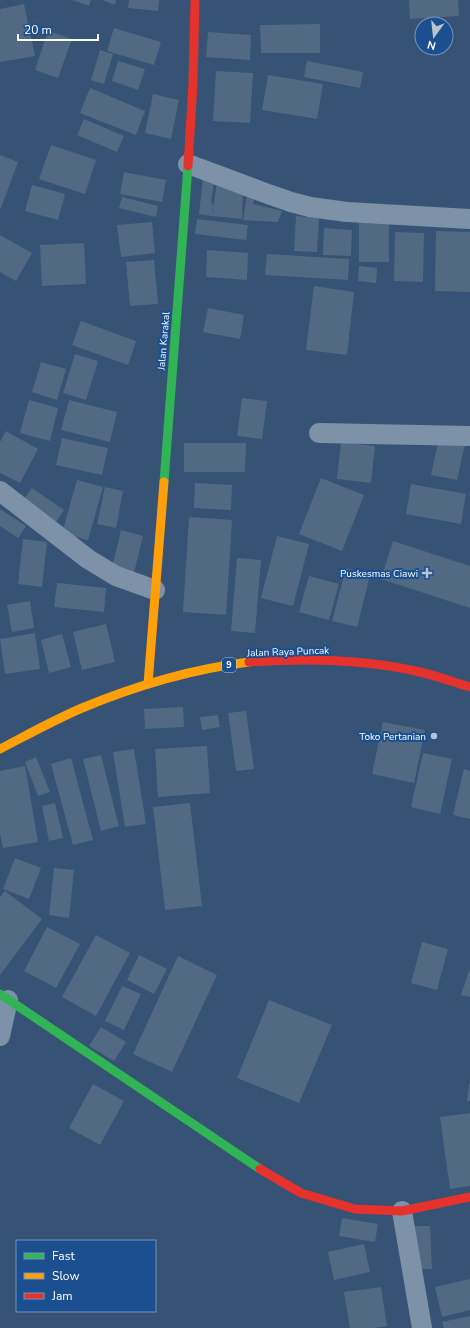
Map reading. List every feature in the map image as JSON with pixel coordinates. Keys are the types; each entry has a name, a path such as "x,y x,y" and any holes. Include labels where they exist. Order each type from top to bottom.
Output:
{"main road":[{"name":"Jalan Karakal","path":"148,684 188,164 193,83 195,0"},
{"name":"Jalan Raya Puncak","path":"0,749 51,722 94,703 148,684 234,664 273,661 326,660 371,664 420,672 470,687"},
{"path":"4,997 272,1177 301,1193 355,1209 402,1211 470,1197"}],"street":[{"path":"188,164 268,194 310,207 347,212 470,220"},
{"path":"319,433 470,436"},
{"path":"0,491 88,559 116,576 155,590"},
{"path":"0,1036 4,997"},
{"path":"402,1211 422,1328"}],"building":[{"path":"72,0 91,0 89,6"},
{"path":"102,0 116,0 115,5"},
{"path":"129,0 159,0 158,11 128,8"},
{"path":"409,0 458,0 459,16 414,16 414,19 410,19"},
{"path":"24,4 35,56 0,62 0,9"},
{"path":"320,24 320,53 261,53 260,25"},
{"path":"114,28 161,42 154,65 107,51"},
{"path":"48,31 72,39 58,78 35,70"},
{"path":"208,32 251,35 250,60 206,57"},
{"path":"100,50 113,54 104,84 91,80"},
{"path":"118,61 145,69 138,90 112,81"},
{"path":"307,61 363,72 360,88 304,77"},
{"path":"216,71 253,73 250,123 213,121"},
{"path":"268,75 323,84 317,119 262,110"},
{"path":"90,88 145,111 136,135 80,113"},
{"path":"153,94 179,100 171,139 145,133"},
{"path":"84,119 124,136 117,152 77,135"},
{"path":"51,145 96,160 85,194 39,179"},
{"path":"0,155 18,162 1,208 0,208"},
{"path":"124,172 166,180 162,202 120,194"},
{"path":"203,178 214,181 211,203 213,204 212,216 199,214"},
{"path":"217,182 243,194 242,219 212,216"},
{"path":"32,185 65,194 58,220 25,211"},
{"path":"247,195 254,198 253,204 282,211 278,222 243,220"},
{"path":"122,197 158,206 156,217 119,208"},
{"path":"296,216 319,218 317,252 294,251"},
{"path":"389,218 389,262 359,262 359,219"},
{"path":"197,219 248,225 246,240 195,234"},
{"path":"152,222 155,253 121,257 117,225"},
{"path":"324,228 352,230 351,256 323,255"},
{"path":"436,231 470,232 470,292 435,291"},
{"path":"395,232 424,233 423,282 394,281"},
{"path":"0,235 32,253 16,281 0,272"},
{"path":"84,243 86,284 42,286 40,245"},
{"path":"207,250 248,253 247,280 206,277"},
{"path":"267,254 349,259 348,280 265,275"},
{"path":"154,260 158,304 130,306 126,262"},
{"path":"359,266 377,268 376,283 358,281"},
{"path":"314,286 354,292 347,355 306,350"},
{"path":"208,308 244,315 240,339 203,332"},
{"path":"81,321 136,341 128,365 72,345"},
{"path":"75,354 98,361 86,400 63,393"},
{"path":"41,362 66,369 57,400 32,392"},
{"path":"242,398 267,401 262,439 237,436"},
{"path":"29,400 58,408 50,441 20,433"},
{"path":"69,400 117,412 110,442 61,430"},
{"path":"6,431 38,449 20,483 0,473 0,442"},
{"path":"62,438 108,448 102,475 56,465"},
{"path":"439,438 465,444 457,480 431,475"},
{"path":"341,442 375,446 371,483 337,479"},
{"path":"184,443 246,443 245,472 184,472"},
{"path":"321,478 364,495 342,551 299,534"},
{"path":"77,480 103,487 88,540 62,533"},
{"path":"195,483 232,485 231,510 194,508"},
{"path":"411,484 466,494 461,524 406,514"},
{"path":"105,487 123,491 116,528 97,524"},
{"path":"32,488 64,510 54,525 21,503"},
{"path":"0,509 26,526 18,538 0,526"},
{"path":"189,517 232,520 226,615 183,612"},
{"path":"121,530 143,536 134,573 112,567"},
{"path":"277,536 309,544 293,606 261,598"},
{"path":"23,539 47,542 42,587 18,584"},
{"name":"Puskesmas Ciawi","path":"393,541 470,566 470,608 381,579"},
{"path":"237,558 261,560 255,633 231,631"},
{"path":"346,568 370,575 357,627 332,621"},
{"path":"309,576 339,584 329,620 299,612"},
{"path":"57,583 106,588 104,612 54,607"},
{"path":"30,601 34,628 12,632 7,605"},
{"path":"106,624 115,662 82,670 73,632"},
{"path":"35,633 40,669 5,674 0,639"},
{"path":"62,634 71,667 49,673 41,640"},
{"path":"183,707 184,727 145,729 144,709"},
{"path":"246,711 254,769 236,771 228,713"},
{"path":"218,715 220,727 202,730 200,717"},
{"path":"383,722 425,730 414,783 372,774"},
{"path":"207,746 210,793 158,797 155,749"},
{"path":"134,749 146,824 125,827 113,752"},
{"path":"423,753 452,759 440,814 411,807"},
{"path":"101,755 119,826 101,831 83,759"},
{"path":"36,757 50,792 38,796 25,762"},
{"path":"71,758 93,840 73,845 51,764"},
{"path":"25,766 38,842 3,848 0,834 0,771"},
{"path":"464,769 470,771 470,819 453,815"},
{"path":"55,803 63,838 49,841 42,806"},
{"path":"190,803 202,906 165,910 153,807"},
{"path":"15,858 41,868 29,899 3,889"},
{"path":"54,868 74,870 69,918 49,915"},
{"path":"5,891 42,919 0,975 0,897"},
{"path":"47,927 80,944 56,988 24,971"},
{"path":"96,935 130,953 96,1016 62,997"},
{"path":"422,942 448,949 437,990 411,983"},
{"path":"139,955 167,969 154,994 127,980"},
{"path":"178,956 217,975 172,1072 133,1054"},
{"path":"470,968 470,997 461,995"},
{"path":"122,986 141,994 124,1030 105,1021"},
{"path":"269,1000 332,1025 299,1103 237,1078"},
{"path":"101,1027 126,1042 114,1061 89,1046"},
{"path":"93,1084 124,1101 100,1145 69,1128"},
{"path":"469,1084 470,1101 467,1101"},
{"path":"470,1113 470,1186 450,1189 440,1117"},
{"path":"342,1218 378,1224 375,1242 339,1236"},
{"path":"414,1226 430,1226 432,1269 416,1269"},
{"path":"364,1244 370,1272 334,1280 328,1252"},
{"path":"470,1279 470,1310 442,1317 435,1287"},
{"path":"381,1287 387,1326 374,1328 350,1328 344,1292"},
{"path":"470,1316 470,1328 444,1328 442,1322"}],"traffic: fast":[{"path":"164,482 188,166"},
{"path":"0,994 260,1169"}],"traffic: slow":[{"path":"148,684 164,482"},
{"path":"0,749 72,713 122,693 164,679 206,669 249,662"}],"traffic: jam":[{"path":"188,166 193,83 195,0"},
{"path":"249,662 314,660 378,664 420,672 470,687"},
{"path":"260,1169 301,1193 355,1209 402,1211 470,1197"}],"place":[{"name":"Puskesmas Ciawi","path":"427,573"},
{"name":"Toko Pertanian","path":"434,736"}]}
